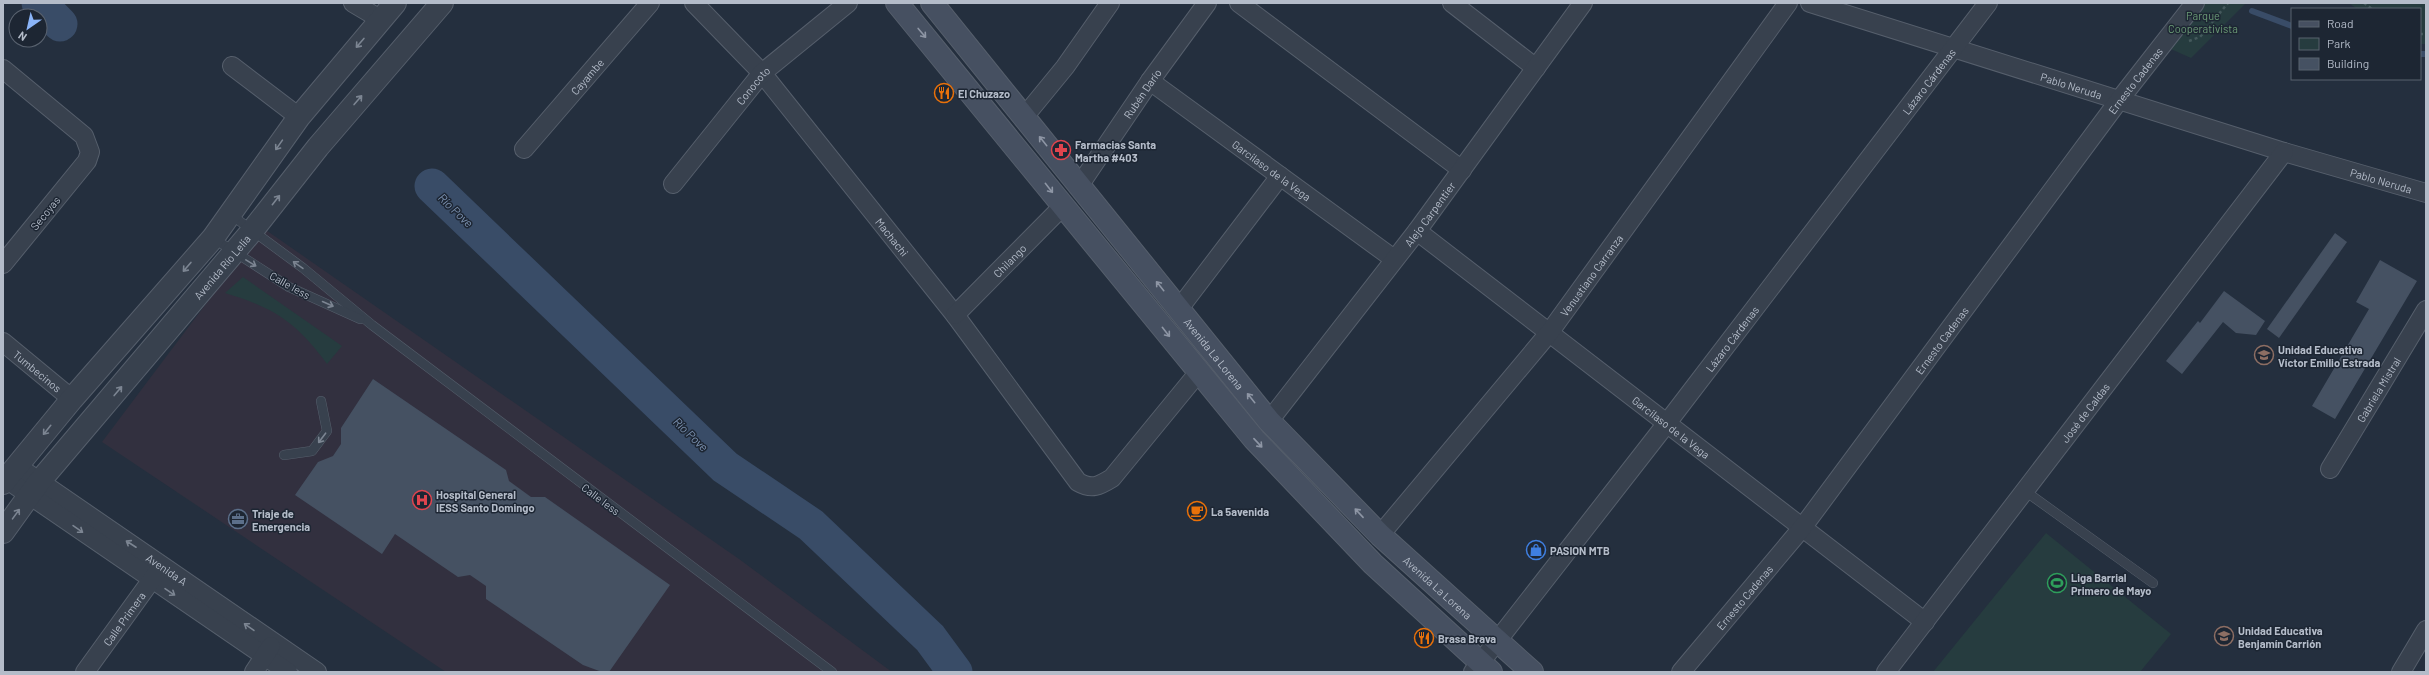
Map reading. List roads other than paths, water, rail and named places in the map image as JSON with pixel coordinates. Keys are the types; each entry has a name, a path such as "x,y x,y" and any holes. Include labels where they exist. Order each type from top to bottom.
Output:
{"main road":[{"path":"897,3 1254,439 1373,564 1481,669"},
{"name":"Avenida La Lorena","path":"932,3 1178,310 1269,420 1380,535 1532,672"}],"street":[{"path":"353,3 380,19"},
{"path":"9,476 72,399 212,238 299,117 395,3"},
{"name":"Avenida Río Lelia","path":"3,532 34,489 234,253 318,146 442,3"},
{"name":"Cayambe","path":"524,149 650,3"},
{"name":"Machachi","path":"694,3 762,73 955,315 1078,482 1087,488 1098,487 1112,478 1198,372"},
{"name":"Conocoto","path":"673,184 762,73 848,3"},
{"path":"1024,117 1065,67 1110,3"},
{"name":"Rubén Darío","path":"1079,186 1150,81 1207,3"},
{"path":"1239,3 1462,170"},
{"path":"1452,3 1536,68"},
{"name":"Alejo Carpentier","path":"1269,420 1417,231 1583,3"},
{"name":"Venustiano Carranza","path":"1380,535 1549,333 1788,3"},
{"name":"Pablo Neruda","path":"1810,3 2120,99 2284,152 2426,193"},
{"name":"Lázaro Cárdenas","path":"1481,669 1497,641 1667,423 1988,3"},
{"name":"Ernesto Cadenas","path":"1681,672 1802,528 2120,99 2195,3"},
{"path":"232,66 299,117"},
{"name":"Secoyas","path":"3,69 84,136 90,152 87,161 3,264"},
{"name":"Garcilaso de la Vega","path":"1150,81 1394,259"},
{"name":"José de Caldas","path":"1886,672 2284,152"},
{"path":"1178,310 1280,176"},
{"name":"Chilango","path":"955,315 1063,206"},
{"name":"Garcilaso de la Vega","path":"1417,231 1925,622"},
{"name":"Gabriela Mistral","path":"2330,470 2426,310"},
{"name":"Tumbecinos","path":"3,342 72,399"},
{"name":"Avenida A","path":"9,476 34,489 162,565 269,650 288,672"},
{"name":"Avenida A","path":"34,489 152,580 269,650 316,672"},
{"name":"Calle Primera","path":"85,672 162,565"},
{"path":"2400,672 2426,630"},
{"path":"254,672 269,650"}],"lane":[{"name":"Calle Iess","path":"230,214 302,268 372,325 832,672"},
{"name":"Calle Iess","path":"212,238 289,287 372,325"},
{"path":"284,455 312,451 327,431 322,401"},
{"path":"2026,491 2153,583"}],"waterway":[{"path":"39,3 60,24"},
{"path":"2252,11 2291,26"},
{"path":"2421,54 2426,54"},
{"name":"Río Pove","path":"432,186 725,467 811,525 930,638 955,672"}],"place":[{"name":"El Chuzazo","path":"944,93"},
{"name":"Farmacias Santa Martha #403","path":"1061,150"},
{"name":"Unidad Educativa Víctor Emilio Estrada","path":"2264,355"},
{"name":"Hospital General IESS Santo Domingo","path":"422,500"},
{"name":"La 5avenida","path":"1197,511"},
{"name":"Triaje de Emergencia","path":"238,519"},
{"name":"PASION MTB","path":"1536,550"},
{"name":"Liga Barrial Primero de Mayo","path":"2057,583"},
{"name":"Unidad Educativa Benjamín Carrión","path":"2224,636"},
{"name":"Brasa Brava","path":"1424,638"}],"park label":[{"name":"Parque Cooperativista","path":"2203,21"}]}
